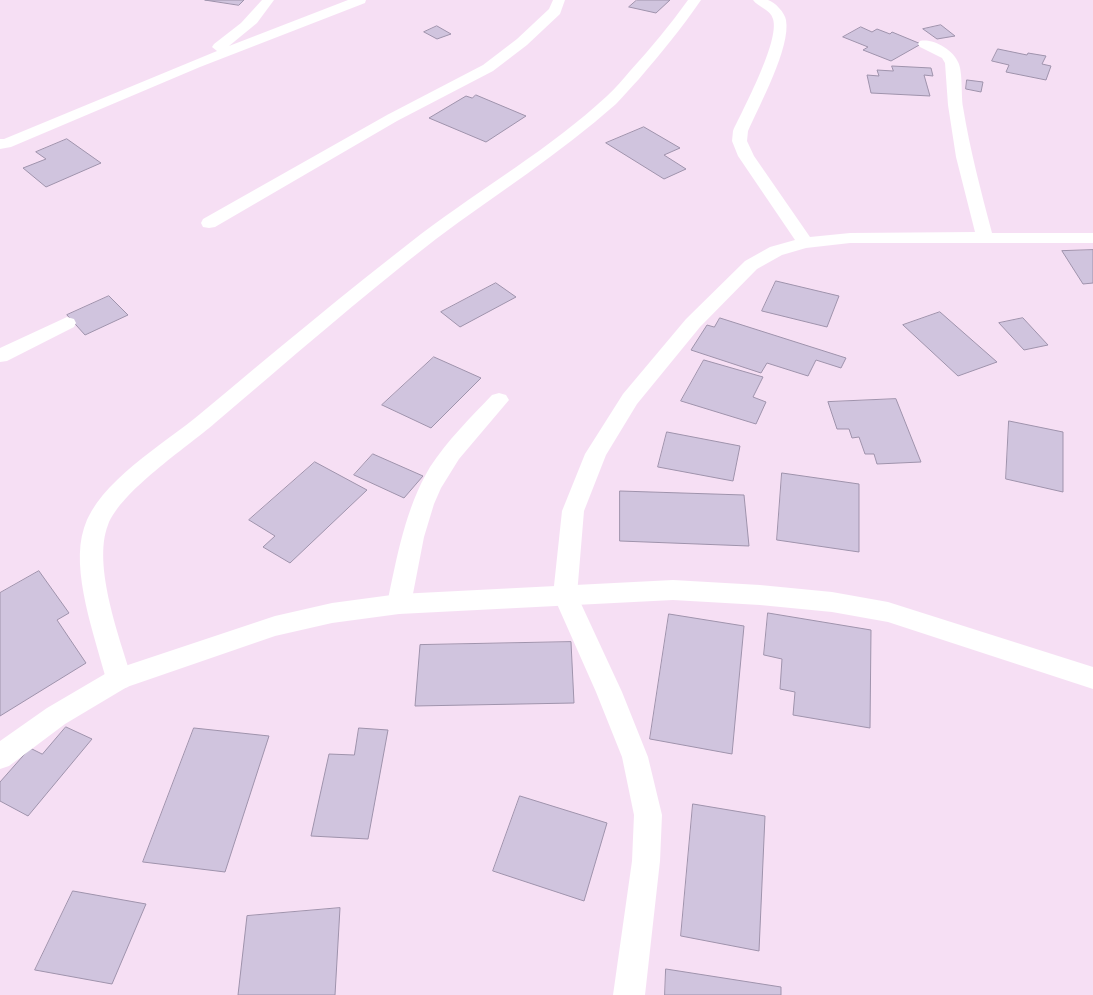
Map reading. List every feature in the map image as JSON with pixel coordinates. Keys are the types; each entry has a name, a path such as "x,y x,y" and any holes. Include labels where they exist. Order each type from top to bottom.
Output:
{"street":[{"path":"195,64 236,34 257,14 268,0"},
{"path":"2,147 195,64 360,0"},
{"path":"209,224 392,118 503,58 555,11 559,0"},
{"path":"119,679 95,588 92,550 95,527 104,508 121,489 199,426 334,311 429,236 572,132 610,102 670,35 694,0"},
{"path":"759,0 775,12 780,20 780,36 762,84 739,136 741,146 746,156 805,242"},
{"path":"925,44 947,55 952,63 955,105 964,157 985,237"},
{"path":"629,995 646,861 648,815 635,757 609,692 565,595 573,511 596,454 630,399 693,323 751,265 776,251 805,242 850,238 1093,238"},
{"path":"0,356 67,323"},
{"path":"399,604 413,537 422,505 438,473 461,442 499,400"},
{"path":"0,757 56,716 119,679 275,626 332,613 399,604 672,590 760,595 832,602 888,612 1093,678"}],"building":[{"path":"205,0 244,0 239,5"},
{"path":"637,0 670,0 656,13 629,7"},
{"path":"941,25 955,36 937,39 923,29"},
{"path":"437,26 451,34 437,39 424,32"},
{"path":"861,27 872,32 877,29 890,34 892,32 921,44 891,61 863,50 868,47 843,37"},
{"path":"998,49 1027,55 1028,53 1046,56 1042,64 1051,66 1046,80 1006,72 1009,65 992,61"},
{"path":"892,66 931,68 933,76 924,75 930,96 871,93 867,75 879,76 877,70 893,71"},
{"path":"967,80 983,82 981,92 966,89"},
{"path":"476,95 526,116 486,142 429,118 466,96 472,98"},
{"path":"644,127 680,148 664,155 686,169 664,179 606,143"},
{"path":"67,139 101,163 46,187 23,168 46,159 36,152"},
{"path":"1093,250 1093,283 1083,284 1062,251"},
{"path":"776,281 839,296 827,327 762,311"},
{"path":"496,283 516,297 460,327 441,312"},
{"path":"109,296 128,315 85,335 67,315"},
{"path":"940,312 997,362 958,376 903,325"},
{"path":"720,318 846,358 841,368 816,360 808,376 767,363 761,373 691,350 707,325 714,327"},
{"path":"1023,318 1048,345 1024,350 999,323"},
{"path":"434,357 481,378 431,428 382,405"},
{"path":"704,360 763,377 753,397 766,402 756,424 681,401"},
{"path":"896,399 921,462 877,464 874,454 865,454 859,437 852,438 849,429 837,429 828,402"},
{"path":"1009,421 1063,432 1063,492 1006,479"},
{"path":"667,432 740,446 733,481 658,467"},
{"path":"373,454 423,476 404,498 354,475"},
{"path":"315,462 367,490 290,563 263,547 275,536 249,520"},
{"path":"782,473 859,484 859,552 777,540"},
{"path":"620,491 744,495 749,546 620,541"},
{"path":"39,571 69,613 57,620 86,663 0,716 0,593"},
{"path":"768,613 871,630 870,728 793,715 795,692 780,689 782,659 764,655"},
{"path":"669,614 744,626 732,754 650,739"},
{"path":"571,642 574,703 415,706 420,645"},
{"path":"66,727 92,739 28,816 0,801 0,782 30,748 42,754"},
{"path":"194,728 269,736 225,872 143,862"},
{"path":"359,728 388,730 368,839 311,836 329,754 354,755"},
{"path":"520,796 607,823 584,901 493,871"},
{"path":"693,804 765,816 759,951 681,936"},
{"path":"73,891 146,904 112,984 35,970"},
{"path":"340,908 335,995 238,995 247,916"},
{"path":"666,969 781,987 781,995 665,995"}]}
